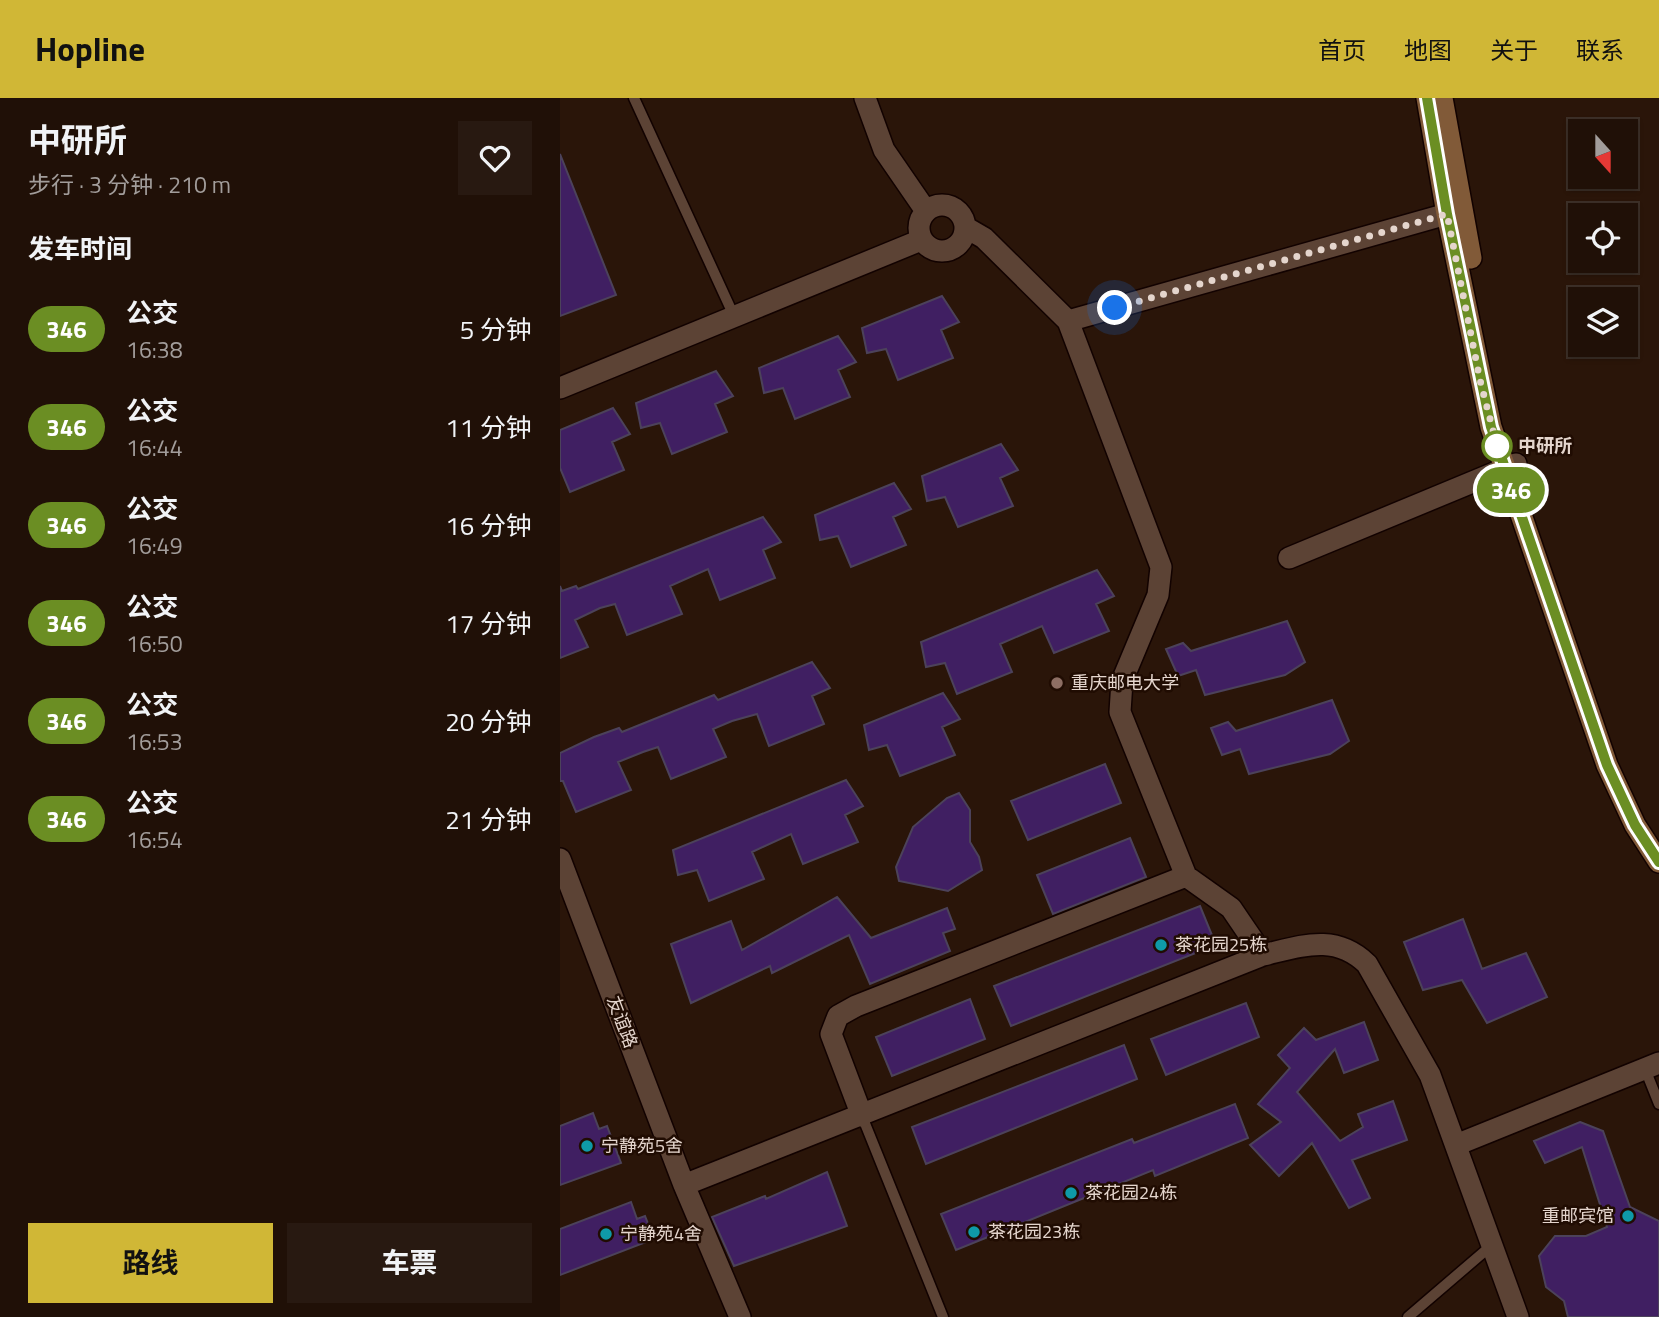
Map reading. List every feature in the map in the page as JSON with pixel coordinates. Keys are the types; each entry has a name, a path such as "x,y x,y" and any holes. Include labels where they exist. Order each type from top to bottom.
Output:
{"main road":[{"path":"1427,98 1454,212"},
{"path":"1443,98 1454,212 1483,392 1616,760 1628,789 1659,841"},
{"path":"1510,466 1607,765 1630,815 1659,862"}],"street":[{"path":"865,98 884,150 926,211"},
{"path":"939,204 947,205 960,213 965,227 960,242 948,250 933,249 921,240 919,225 926,211 939,204"},
{"path":"1068,321 1454,212"},
{"path":"965,227 984,238 1068,321 1161,567 1158,595 1122,681 1120,712 1186,876 1231,908 1264,955"},
{"path":"560,388 921,240"},
{"path":"1289,558 1510,466"},
{"name":"友谊路","path":"560,859 684,1185 740,1317"},
{"path":"862,1116 831,1034 838,1016 856,1006 1186,876"},
{"path":"684,1185 1264,955 1326,942 1355,953 1367,964 1430,1075 1518,1317"},
{"path":"1456,1145 1652,1066"}],"lane":[{"path":"634,98 734,316"},
{"path":"1652,1066 1659,1104"},
{"path":"862,1116 943,1317"},
{"path":"1408,1317 1492,1245"}],"building":[{"path":"560,154 616,295 560,316"},
{"path":"942,296 959,322 941,330 953,358 898,380 886,349 867,353 862,328"},
{"path":"838,336 856,362 838,370 850,397 795,419 783,388 764,393 759,368"},
{"path":"716,371 733,396 715,404 727,432 672,454 660,423 641,428 636,403"},
{"path":"613,408 630,434 612,442 624,470 570,492 560,468 560,430"},
{"path":"1001,444 1018,470 1000,478 1013,506 958,527 945,497 927,501 922,476"},
{"path":"894,483 911,509 893,517 906,545 851,567 838,536 820,540 815,515"},
{"path":"763,517 781,542 763,550 775,578 720,600 708,569 670,586 682,614 627,635 615,604 600,608 575,620 588,647 560,658 560,586 562,591 576,586 578,589"},
{"path":"1097,570 1114,596 1096,604 1109,631 1054,653 1042,626 1000,644 1012,672 957,694 945,663 926,667 921,642"},
{"path":"1287,621 1305,662 1285,675 1205,695 1196,670 1178,676 1166,649 1183,643 1191,651"},
{"path":"812,662 830,688 812,696 824,724 769,746 757,714 732,721 713,729 726,757 671,779 658,747 643,752 618,762 631,790 576,812 563,781 560,781 560,753 594,737 619,728 622,732 714,695 718,700"},
{"path":"943,693 960,719 942,727 955,755 900,776 887,745 869,750 864,725"},
{"path":"1332,700 1349,741 1330,754 1249,774 1240,749 1222,755 1211,728 1228,722 1236,731"},
{"path":"1105,764 1121,803 1028,840 1011,801"},
{"path":"846,780 863,806 845,815 858,842 803,864 791,834 752,852 764,879 709,901 697,870 678,875 673,850"},
{"path":"959,793 970,810 970,842 979,857 982,870 948,891 899,881 896,867 913,827 947,798"},
{"path":"1130,838 1146,877 1053,914 1037,875"},
{"path":"837,897 871,938 947,908 955,929 943,933 950,951 870,984 849,935 772,973 770,966 691,1003 671,944 731,921 742,950"},
{"path":"1200,906 1216,945 1011,1026 994,986"},
{"path":"1463,919 1482,969 1526,953 1547,997 1487,1023 1462,980 1423,990 1404,942"},
{"path":"970,999 985,1039 892,1076 876,1037"},
{"name":"茶花园25栋","path":"1246,1003 1259,1037 1166,1075 1151,1039"},
{"path":"1364,1022 1378,1060 1344,1073 1335,1049 1297,1092 1340,1141 1363,1127 1358,1114 1393,1101 1407,1140 1352,1160 1370,1198 1349,1208 1312,1143 1279,1176 1250,1145 1281,1122 1258,1104 1290,1068 1278,1055 1304,1028 1316,1040"},
{"path":"1124,1045 1137,1079 926,1164 912,1127"},
{"path":"1235,1104 1248,1138 1155,1176 1153,1170 956,1250 941,1214 1132,1139 1134,1143"},
{"name":"宁静苑5舍","path":"593,1113 599,1129 607,1126 621,1163 560,1185 560,1126"},
{"name":"重邮宾馆","path":"1580,1122 1603,1131 1630,1207 1659,1221 1659,1317 1568,1317 1564,1301 1546,1287 1539,1256 1555,1236 1586,1236 1607,1227 1582,1147 1545,1163 1534,1141"},
{"path":"827,1172 847,1226 734,1266 712,1217 765,1196 766,1199"},
{"name":"宁静苑4舍","path":"631,1202 637,1219 645,1216 654,1239 560,1275 560,1229"}],"bus line":[{"name":"346","path":"1427,98 1447,214 1491,427 1607,765 1635,825 1659,862"}],"place":[{"name":"中研所","path":"1497,446"},
{"name":"重庆邮电大学","path":"1057,683"},
{"name":"茶花园25栋","path":"1161,945"},
{"name":"宁静苑5舍","path":"587,1146"},
{"name":"茶花园24栋","path":"1071,1193"},
{"name":"重邮宾馆","path":"1628,1216"},
{"name":"茶花园23栋","path":"974,1232"},
{"name":"宁静苑4舍","path":"606,1234"}],"route":[{"path":"1115,308 1447,214 1480,380 1498,448 1497,446"}]}
